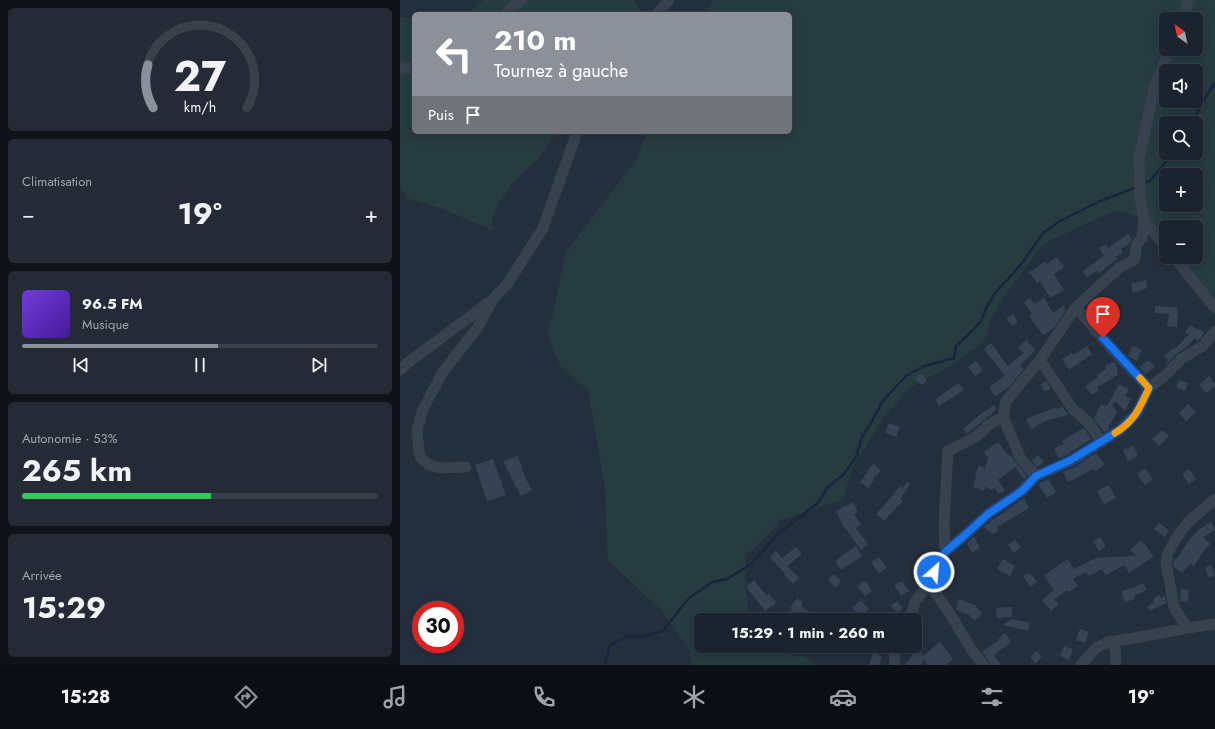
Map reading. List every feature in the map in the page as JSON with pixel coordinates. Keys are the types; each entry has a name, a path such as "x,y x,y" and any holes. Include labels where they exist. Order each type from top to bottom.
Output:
{"street":[{"path":"507,12 522,0"},
{"path":"659,12 669,0"},
{"path":"1185,12 1189,0"},
{"path":"1036,476 1021,459 1003,417 1006,400 1040,360 1076,307 1120,268 1134,260 1137,244 1142,238 1144,220 1140,199 1139,158 1155,85 1167,56"},
{"path":"400,68 412,68"},
{"path":"400,370 404,365 443,335 492,300 508,283 543,228 576,134"},
{"path":"1144,220 1159,238"},
{"path":"1180,264 1215,308"},
{"path":"466,467 440,468 429,465 421,458 417,430 424,409 443,372 478,327 492,300"},
{"path":"1076,307 1112,349 1149,388"},
{"path":"912,613 915,602 929,583 945,552 988,514 1022,491 1036,476 1071,460 1120,430 1137,413 1149,388 1167,374 1181,359 1203,346 1215,331"},
{"path":"1040,360 1073,408 1089,423 1101,441"},
{"path":"945,552 944,524 948,451 976,437 988,425 1003,417"},
{"path":"1187,628 1174,607 1166,562 1175,540 1187,523 1215,499"},
{"path":"929,583 971,649 984,665"},
{"path":"1082,665 1096,648 1112,641 1215,624"},
{"path":"1112,641 1115,647 1116,665"},
{"path":"894,653 895,665"}],"green space":[{"path":"483,0 634,0 641,12 469,12"},
{"path":"713,0 1215,0 1215,297 1204,289 1183,264 1203,264 1203,220 1159,220 1159,227 1158,225 1125,212 1114,211 1051,240 1041,247 1002,299 991,318 985,341 949,367 918,383 908,390 883,418 853,467 843,499 781,520 762,541 746,555 745,587 749,613 694,613 694,653 787,653 793,656 805,656 815,665 692,665 689,649 663,612 608,560 605,488 588,390 561,367 548,336 566,252 637,159 646,134 792,134 792,12 706,12"},
{"path":"400,17 412,20 412,134 556,134 536,161 515,180 498,204 492,219 494,231 443,209 409,199 400,188"}],"building":[{"path":"1128,234 1132,239 1130,243 1121,249 1123,252 1116,257 1117,259 1099,273 1097,271 1087,277 1083,271 1104,256 1099,248 1106,244 1108,248"},
{"path":"1057,257 1064,267 1054,274 1064,290 1050,298 1040,281 1037,283 1029,272 1045,262 1047,264"},
{"path":"1146,280 1147,288 1133,293 1131,284"},
{"path":"1030,298 1034,304 1044,298 1053,313 1063,306 1066,310 1054,328 1043,335 1029,316 1032,314 1024,302"},
{"path":"1155,306 1178,308 1177,327 1167,326 1169,314 1155,313"},
{"path":"1013,314 1018,322 1012,326 1006,318"},
{"path":"1190,325 1205,333 1198,341 1195,338 1185,348 1176,354 1163,368 1168,360 1164,356 1175,347 1175,349 1189,334 1185,332"},
{"path":"1026,340 1036,350 1020,365 1024,369 1009,387 995,396 989,387 1005,376 984,349 991,343 1008,366 1024,353 1018,347"},
{"path":"1087,346 1092,354 1069,370 1062,359 1072,353 1073,355"},
{"path":"1132,346 1142,350 1137,361 1128,356"},
{"path":"976,361 983,371 975,376 968,367"},
{"path":"1147,361 1150,361 1155,367 1146,374 1139,367"},
{"path":"1115,362 1118,375 1097,387 1099,390 1092,395 1085,386 1106,369 1105,365"},
{"path":"921,373 927,381 921,385 915,378"},
{"path":"1209,376 1215,386 1206,393 1199,385"},
{"path":"1179,380 1188,383 1185,391 1176,387"},
{"path":"1046,381 1051,388 1045,392 1040,384"},
{"path":"959,383 964,390 939,406 935,399"},
{"path":"1119,384 1129,389 1125,396 1131,398 1125,411 1116,402 1112,405 1117,413 1108,427 1109,429 1104,432 1094,419 1101,404 1107,406"},
{"path":"1188,404 1196,412 1186,421 1179,413"},
{"path":"994,405 997,409 967,434 963,429"},
{"path":"1056,407 1056,409 1063,407 1068,415 1045,421 1031,429 1026,419"},
{"path":"889,423 900,427 896,437 885,433"},
{"path":"1084,428 1091,439 1063,457 1058,458 1054,448 1064,444 1062,441"},
{"path":"1162,430 1169,436 1159,446 1152,439"},
{"path":"998,442 1009,456 1011,455 1027,476 1024,479 1015,467 998,480 1005,490 1001,493 998,493 994,488 991,491 986,486 984,491 973,487 975,475 979,466 985,468 988,458 984,452"},
{"path":"1134,446 1138,456 1128,461 1123,450"},
{"path":"1096,453 1105,465 1096,471 1094,469 1068,482 1063,472 1075,467"},
{"path":"1038,455 1044,462 1037,467 1032,461"},
{"path":"518,456 525,477 532,490 521,496 503,461"},
{"path":"493,459 506,495 487,501 475,465"},
{"path":"874,464 881,471 873,478 874,480 868,488 860,482 869,470 868,469"},
{"path":"1145,468 1153,479 1145,485 1137,474"},
{"path":"1189,469 1196,479 1189,484 1182,474"},
{"path":"1048,479 1056,492 1047,498 1038,484"},
{"path":"908,482 910,484 900,499 903,501 884,521 876,514 900,486 902,488"},
{"path":"1109,485 1116,498 1104,504 1097,491"},
{"path":"1024,498 1029,508 997,527 999,530 993,534 984,527 991,521"},
{"path":"853,502 858,512 854,514 861,524 856,528 868,544 861,550 843,525 836,511"},
{"path":"1211,522 1215,530 1203,537 1210,544 1194,566 1190,564 1182,573 1174,567 1173,562 1176,558 1177,559 1187,543 1198,530"},
{"path":"1159,523 1169,530 1165,537 1154,529"},
{"path":"974,536 980,548 972,553 967,543"},
{"path":"1100,537 1106,546 1099,551 1093,541"},
{"path":"1015,540 1021,547 1014,553 1008,545"},
{"path":"1141,540 1154,556 1129,573 1124,565 1106,575 1102,569 1089,576 1086,572 1073,579 1078,586 1069,592 1068,590 1054,599 1059,604 1051,611 1042,600 1054,590 1044,575 1068,559 1074,569 1096,558 1137,556 1130,550"},
{"path":"856,546 862,556 841,570 835,561"},
{"path":"796,547 802,554 787,566 799,578 793,584 770,557 776,551 782,558"},
{"path":"879,557 887,568 879,573 871,562"},
{"path":"1003,559 1015,566 1010,576 997,569"},
{"path":"1211,565 1215,575 1209,578 1205,568"},
{"path":"1028,573 1032,575 1037,582 1030,587 1023,576"},
{"path":"834,574 841,582 835,588 828,579"},
{"path":"754,580 767,596 769,594 776,603 765,611 746,587"},
{"path":"865,580 872,591 865,596 857,586"},
{"path":"902,581 909,591 901,596 894,585"},
{"path":"1143,583 1147,590 1134,596 1135,599 1125,602 1121,591 1131,589"},
{"path":"1181,589 1189,590 1188,602 1180,601"},
{"path":"1159,595 1161,598 1165,595 1166,603 1150,611 1147,607 1154,602 1153,599"},
{"path":"797,598 803,602 801,605 811,613 788,613 792,609 790,608"},
{"path":"959,599 975,605 982,614 974,621 969,615 956,610"},
{"path":"861,600 869,609 864,613 856,613 852,608"},
{"path":"897,601 903,608 898,613 891,606"},
{"path":"1012,607 1012,617 997,618 996,608"},
{"path":"1011,619 1030,623 1028,631 1004,625"},
{"path":"1080,629 1089,632 1085,643 1076,640"},
{"path":"1005,633 1011,642 994,655 1001,665 991,665 982,652 999,640 998,639"},
{"path":"940,642 953,659 946,665 928,665 924,660 921,665 905,665 914,653 921,653 923,656"},
{"path":"1064,646 1073,649 1069,660 1060,656"},
{"path":"1037,651 1042,657 1035,664 1030,657"},
{"path":"873,653 882,656 879,665 869,665"}],"waterway":[{"path":"1196,116 1201,104 1215,83"},
{"path":"1143,184 1150,181 1167,160"},
{"path":"605,665 610,645 628,636 641,637 663,631 689,598 712,582 727,579 751,564 779,533 818,503 827,488 844,474 856,457 862,437 882,402 906,376 922,367 954,358 956,346 981,321 986,308 996,292 1023,262 1043,233 1060,221 1098,202 1137,187"}],"slow traffic":[{"path":"1115,433 1137,413 1149,388 1140,378"}],"route":[{"path":"934,572 945,552 988,514 1022,491 1036,476 1071,460 1120,430 1137,413 1149,388 1103,338"}]}
